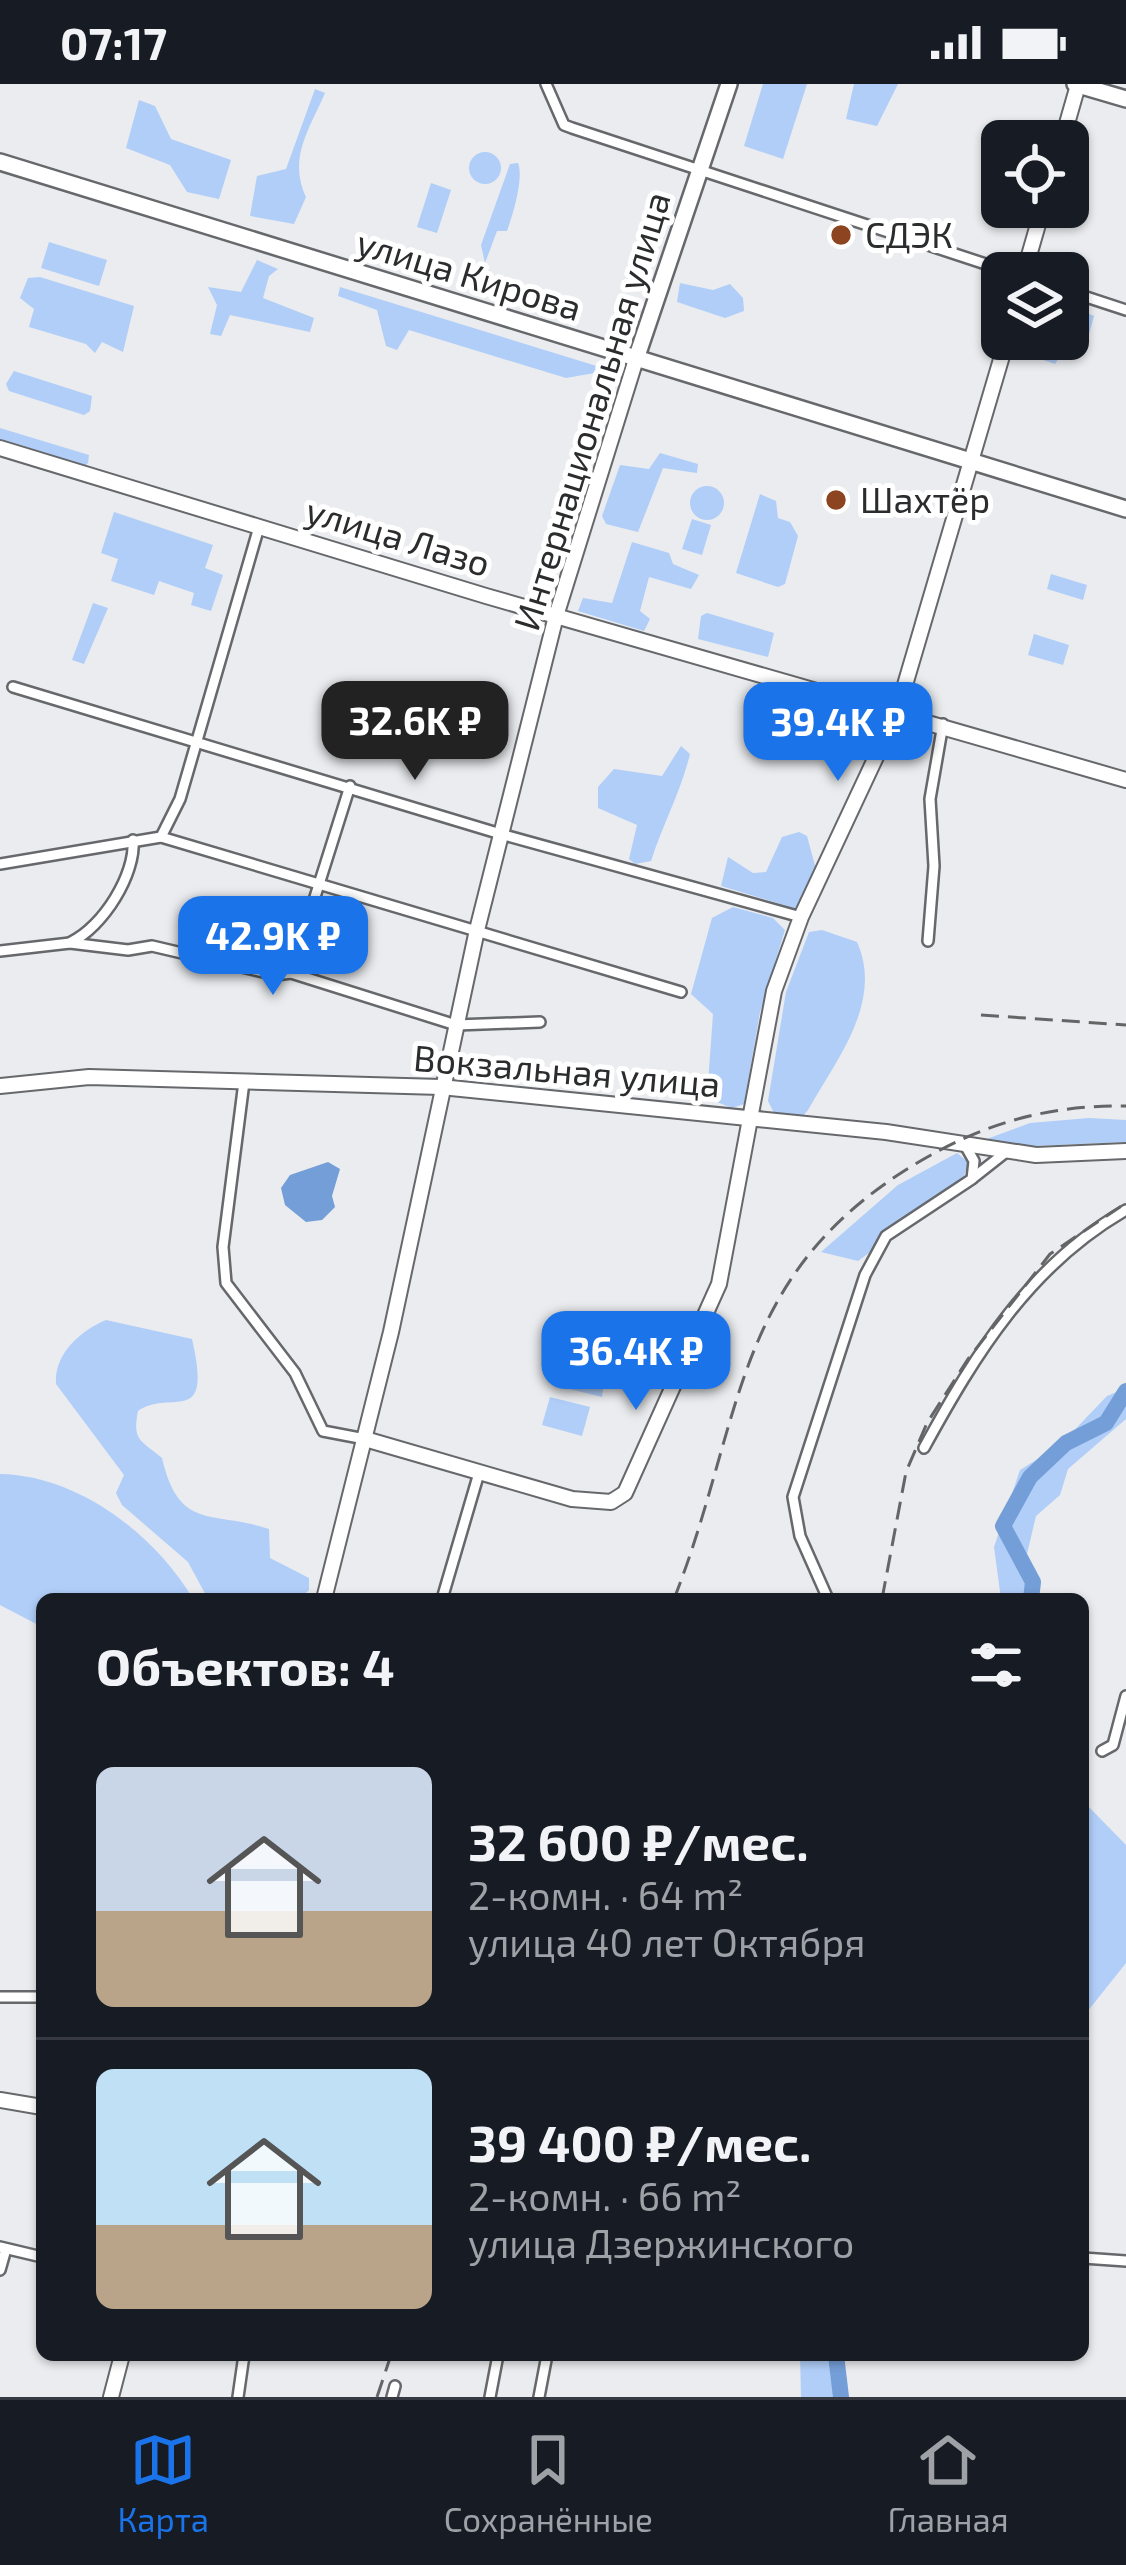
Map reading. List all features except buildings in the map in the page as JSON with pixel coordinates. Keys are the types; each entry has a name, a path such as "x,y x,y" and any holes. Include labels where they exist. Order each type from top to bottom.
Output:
{"main road":[{"name":"Интернациональная улица","path":"325,1593 365,1439 477,930 556,616 729,84"},
{"path":"1068,120 1077,84 1126,99"},
{"name":"улица Кирова","path":"0,162 1126,509"},
{"path":"365,1439 596,1504 625,1493 719,1284 770,1008 801,917 897,712 1000,360"},
{"name":"улица Лазо","path":"0,448 556,616 1126,780"},
{"name":"Вокзальная улица","path":"0,1086 89,1077 441,1087 751,1117 1006,1152 1126,1151"},
{"path":"0,2100 36,2106"},
{"path":"111,2397 120,2361"}],"street":[{"path":"546,84 568,127 981,262"},
{"path":"1089,298 1126,310"},
{"path":"161,837 180,799 259,527"},
{"path":"13,687 503,836 801,917"},
{"path":"928,941 934,866 930,799 943,724"},
{"path":"291,974 350,787"},
{"path":"0,864 161,837 681,992"},
{"path":"70,943 84,936 131,875 134,840"},
{"path":"0,951 70,943 128,950 152,946 276,975 291,974 456,1025 540,1022"},
{"path":"244,1082 224,1247 226,1283 295,1373 323,1431 365,1439"},
{"path":"965,1145 974,1161 972,1179"},
{"path":"825,1593 800,1536 793,1497 865,1275 886,1236 1006,1152"},
{"path":"924,1448 988,1342 1051,1260 1126,1210"},
{"path":"444,1593 479,1473"},
{"path":"1102,1750 1113,1745 1126,1696"},
{"path":"0,1996 36,1997"},
{"path":"0,2270 3,2248 36,2256"},
{"path":"1089,2258 1126,2261"},
{"path":"238,2397 243,2361"},
{"path":"490,2397 497,2361"},
{"path":"539,2397 547,2361"}],"shaded area":[{"path":"763,84 807,84 783,159 744,146"},
{"path":"854,84 898,84 877,126 846,119"},
{"path":"315,89 325,93 303,144 299,170 306,197 294,224 250,216 257,176 286,169"},
{"path":"139,100 155,106 171,139 231,160 219,199 187,192 170,165 126,148"},
{"path":"485,152 496,157 501,168 496,179 485,184 474,179 469,168 474,157"},
{"path":"518,163 519,187 507,231 497,231 485,263 481,245 510,164"},
{"path":"431,183 451,190 437,233 417,227"},
{"path":"49,242 107,260 99,286 41,268"},
{"path":"257,260 278,269 269,276 263,298 314,318 310,332 230,315 221,336 210,334 217,305 208,287 241,292"},
{"path":"40,277 134,306 123,352 102,342 95,353 86,344 29,327 34,309 20,298 28,278"},
{"path":"680,283 713,290 730,284 743,298 744,311 725,318 677,302"},
{"path":"340,287 606,371 566,378 409,330 397,350 386,346 377,310 338,296"},
{"path":"14,371 92,396 90,411 84,415 9,391 6,384"},
{"path":"0,428 89,455 88,463 84,467 0,441"},
{"path":"660,453 698,464 697,473 663,468 638,532 606,524 602,516 620,465 649,469"},
{"path":"707,486 719,491 724,503 719,515 707,520 695,515 690,503 695,491"},
{"path":"760,494 776,501 778,518 790,522 798,536 785,584 778,587 736,573"},
{"path":"114,512 213,545 205,568 223,575 211,611 191,605 194,593 159,581 154,595 111,581 118,559 101,553"},
{"path":"692,519 711,525 702,555 682,549"},
{"path":"632,542 669,553 673,564 699,575 691,589 649,577 640,611 650,619 644,631 578,611 583,598 612,603"},
{"path":"1051,574 1087,585 1083,600 1047,589"},
{"path":"93,603 108,608 84,664 72,660"},
{"path":"707,613 774,633 768,657 698,639 701,616"},
{"path":"1034,634 1069,645 1063,665 1028,655"},
{"path":"681,746 690,754 651,861 635,864 629,859 637,825 598,808 598,787 614,769 662,776"},
{"path":"799,832 807,836 817,873 797,909 721,886 728,857 753,873 766,872 782,837"},
{"path":"733,907 773,918 785,930 760,1012 744,1104 732,1108 707,1098 713,1014 691,994 712,918"},
{"path":"822,930 857,942 864,964 861,1008 843,1051 808,1110 802,1117 775,1115 768,1101 786,992 809,932"},
{"path":"1126,1120 1126,1142 1031,1146 984,1140 1030,1123"},
{"path":"957,1153 968,1162 962,1184 858,1261 821,1252 898,1185"},
{"path":"328,1162 340,1169 332,1196 335,1207 322,1220 306,1222 285,1205 281,1188 290,1175"},
{"path":"106,1320 192,1339 197,1367 193,1396 138,1411 137,1434 162,1458 169,1482 189,1508 269,1529 270,1558 309,1578 306,1593 205,1593 188,1562 122,1505 116,1493 124,1475 56,1384 64,1353 87,1330"},
{"path":"566,1363 605,1374 602,1397 557,1386"},
{"path":"1126,1388 1126,1419 1068,1469 1060,1495 1036,1516 1026,1558 1035,1593 1000,1593 994,1547 1020,1470 1060,1445 1107,1396"},
{"path":"550,1397 590,1407 582,1436 542,1425"},
{"path":"0,1474 57,1485 111,1512 158,1552 189,1593 36,1593 36,1624 0,1605"},
{"path":"1089,1807 1126,1845 1126,1963 1089,2009"},
{"path":"800,2361 841,2361 847,2397 801,2397"}],"waterway":[{"path":"1032,1593 1033,1582 1003,1526 1030,1477 1066,1443 1106,1423 1126,1391"},
{"path":"837,2361 841,2397"}],"railway":[{"path":"981,1015 1126,1025"},
{"path":"676,1593 752,1356 777,1303 810,1253 856,1207 917,1163 967,1137 1043,1113 1126,1106"},
{"path":"883,1593 906,1472 927,1423 968,1359 1050,1254 1126,1203"},
{"path":"377,2397 389,2361"}],"place":[{"name":"СДЭК","path":"841,235"},
{"name":"Шахтёр","path":"836,500"}]}
